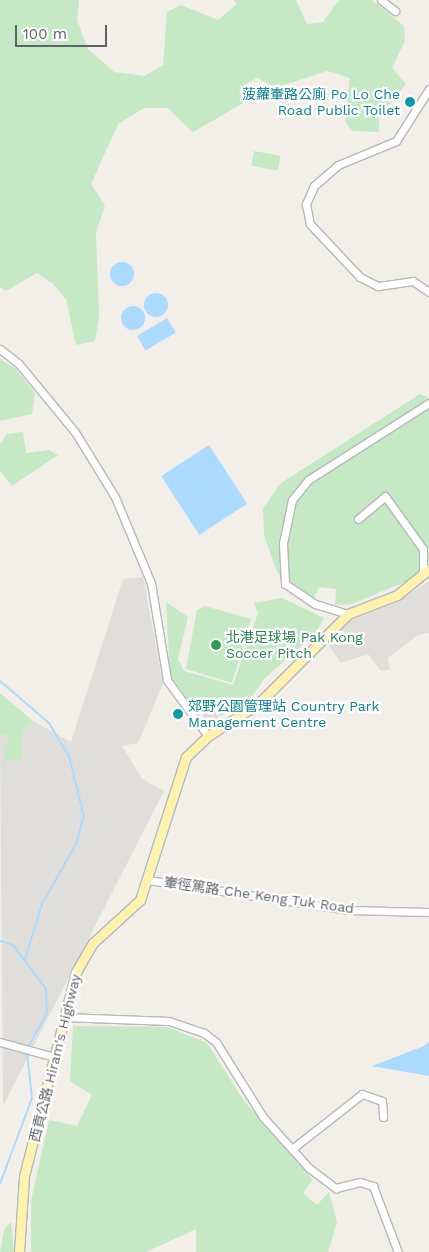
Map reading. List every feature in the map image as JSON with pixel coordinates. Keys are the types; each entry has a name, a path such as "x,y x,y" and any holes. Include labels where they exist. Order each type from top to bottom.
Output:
{"main road":[{"name":"西貢公路 Hiram's Highway","path":"20,1252 21,1193 64,1017 86,953 134,910 148,880 179,771 208,736 259,703 348,614 397,595 426,572"}],"street":[{"path":"381,0 395,11"},
{"path":"429,89 396,141 338,165 314,186 306,214 310,224 368,283 378,286 413,281 429,292"},
{"path":"0,349 20,364 75,432 115,497 152,583 166,680 208,736"},
{"path":"348,614 315,604 285,584 283,543 292,500 308,480 429,403"},
{"path":"358,518 385,496 423,549 426,572"},
{"name":"輋徑篤路 Che Keng Tuk Road","path":"148,880 349,910 429,912"},
{"path":"64,1017 169,1022 204,1033 216,1042 263,1117 292,1149 336,1188 360,1182 373,1186 398,1252"},
{"path":"0,1042 54,1057"},
{"path":"292,1149 362,1094 382,1101 383,1117"}],"shaded area":[{"path":"143,577 163,684 138,743 122,746 142,779 164,791 3,1106 0,735 6,734 9,740 3,754 22,749 23,730 33,721 71,742 123,579"},
{"path":"429,581 429,633 418,635 388,658 390,670 381,671 368,654 341,663 325,641 344,623 396,603"},
{"path":"208,708 214,708 219,713 217,722 208,724 203,719 203,713"}],"green space":[{"path":"0,0 79,0 77,20 88,49 114,72 144,76 163,65 167,12 181,5 218,20 237,4 234,0 296,0 307,24 323,22 339,0 372,0 404,26 405,41 392,68 406,84 379,117 379,132 352,131 345,121 350,78 327,71 275,88 257,78 245,84 247,101 193,132 167,108 144,108 118,124 91,184 105,205 96,233 99,317 95,341 76,345 66,299 52,283 37,273 6,291 0,287"},
{"path":"254,151 281,156 278,170 251,166"},
{"path":"0,359 15,368 35,393 32,414 0,421"},
{"path":"420,394 429,398 429,561 412,579 352,604 335,605 336,589 319,587 314,598 296,592 277,572 264,535 263,508 281,483"},
{"path":"23,432 26,453 49,450 58,455 12,486 0,471 0,444 7,434"},
{"path":"282,598 324,618 315,634 265,678 253,695 221,716 212,705 198,715 170,674 166,602 188,617 178,659 184,671 233,685 258,613 254,603"},
{"name":"北港足球場 Pak Kong Soccer Pitch","path":"205,606 251,619 232,683 186,669 197,610"},
{"path":"0,693 33,721 23,730 21,760 6,760 3,754 9,740 6,734 0,735"},
{"path":"73,1026 167,1027 207,1043 244,1101 313,1180 303,1193 317,1205 329,1192 337,1222 328,1252 196,1252 196,1229 146,1252 31,1252 31,1201 49,1120 77,1126 92,1095 70,1081"},
{"path":"11,1222 14,1252 0,1252 4,1230"}],"water":[{"path":"122,262 131,265 134,274 131,283 122,286 113,283 110,274 113,265"},
{"path":"156,293 161,294 167,300 167,310 161,316 156,317 151,316 145,310 144,305 145,300 151,294"},
{"path":"133,306 142,309 145,318 142,327 133,330 124,327 121,318 124,309"},
{"path":"167,318 176,333 146,351 137,336"},
{"path":"209,445 247,504 199,535 161,476"},
{"path":"429,1042 429,1076 372,1066 424,1046"}],"waterway":[{"path":"0,681 49,723 69,756 84,816 76,844 42,904 25,959"},
{"path":"0,941 13,945 46,989 47,1013 28,1047"},
{"path":"0,1184 32,1098 27,1052"}],"place":[{"name":"菠蘿輋路公廁 Po Lo Che Road Public Toilet","path":"410,102"},
{"name":"北港足球場 Pak Kong Soccer Pitch","path":"216,645"},
{"name":"郊野公園管理站 Country Park Management Centre","path":"178,714"}]}
